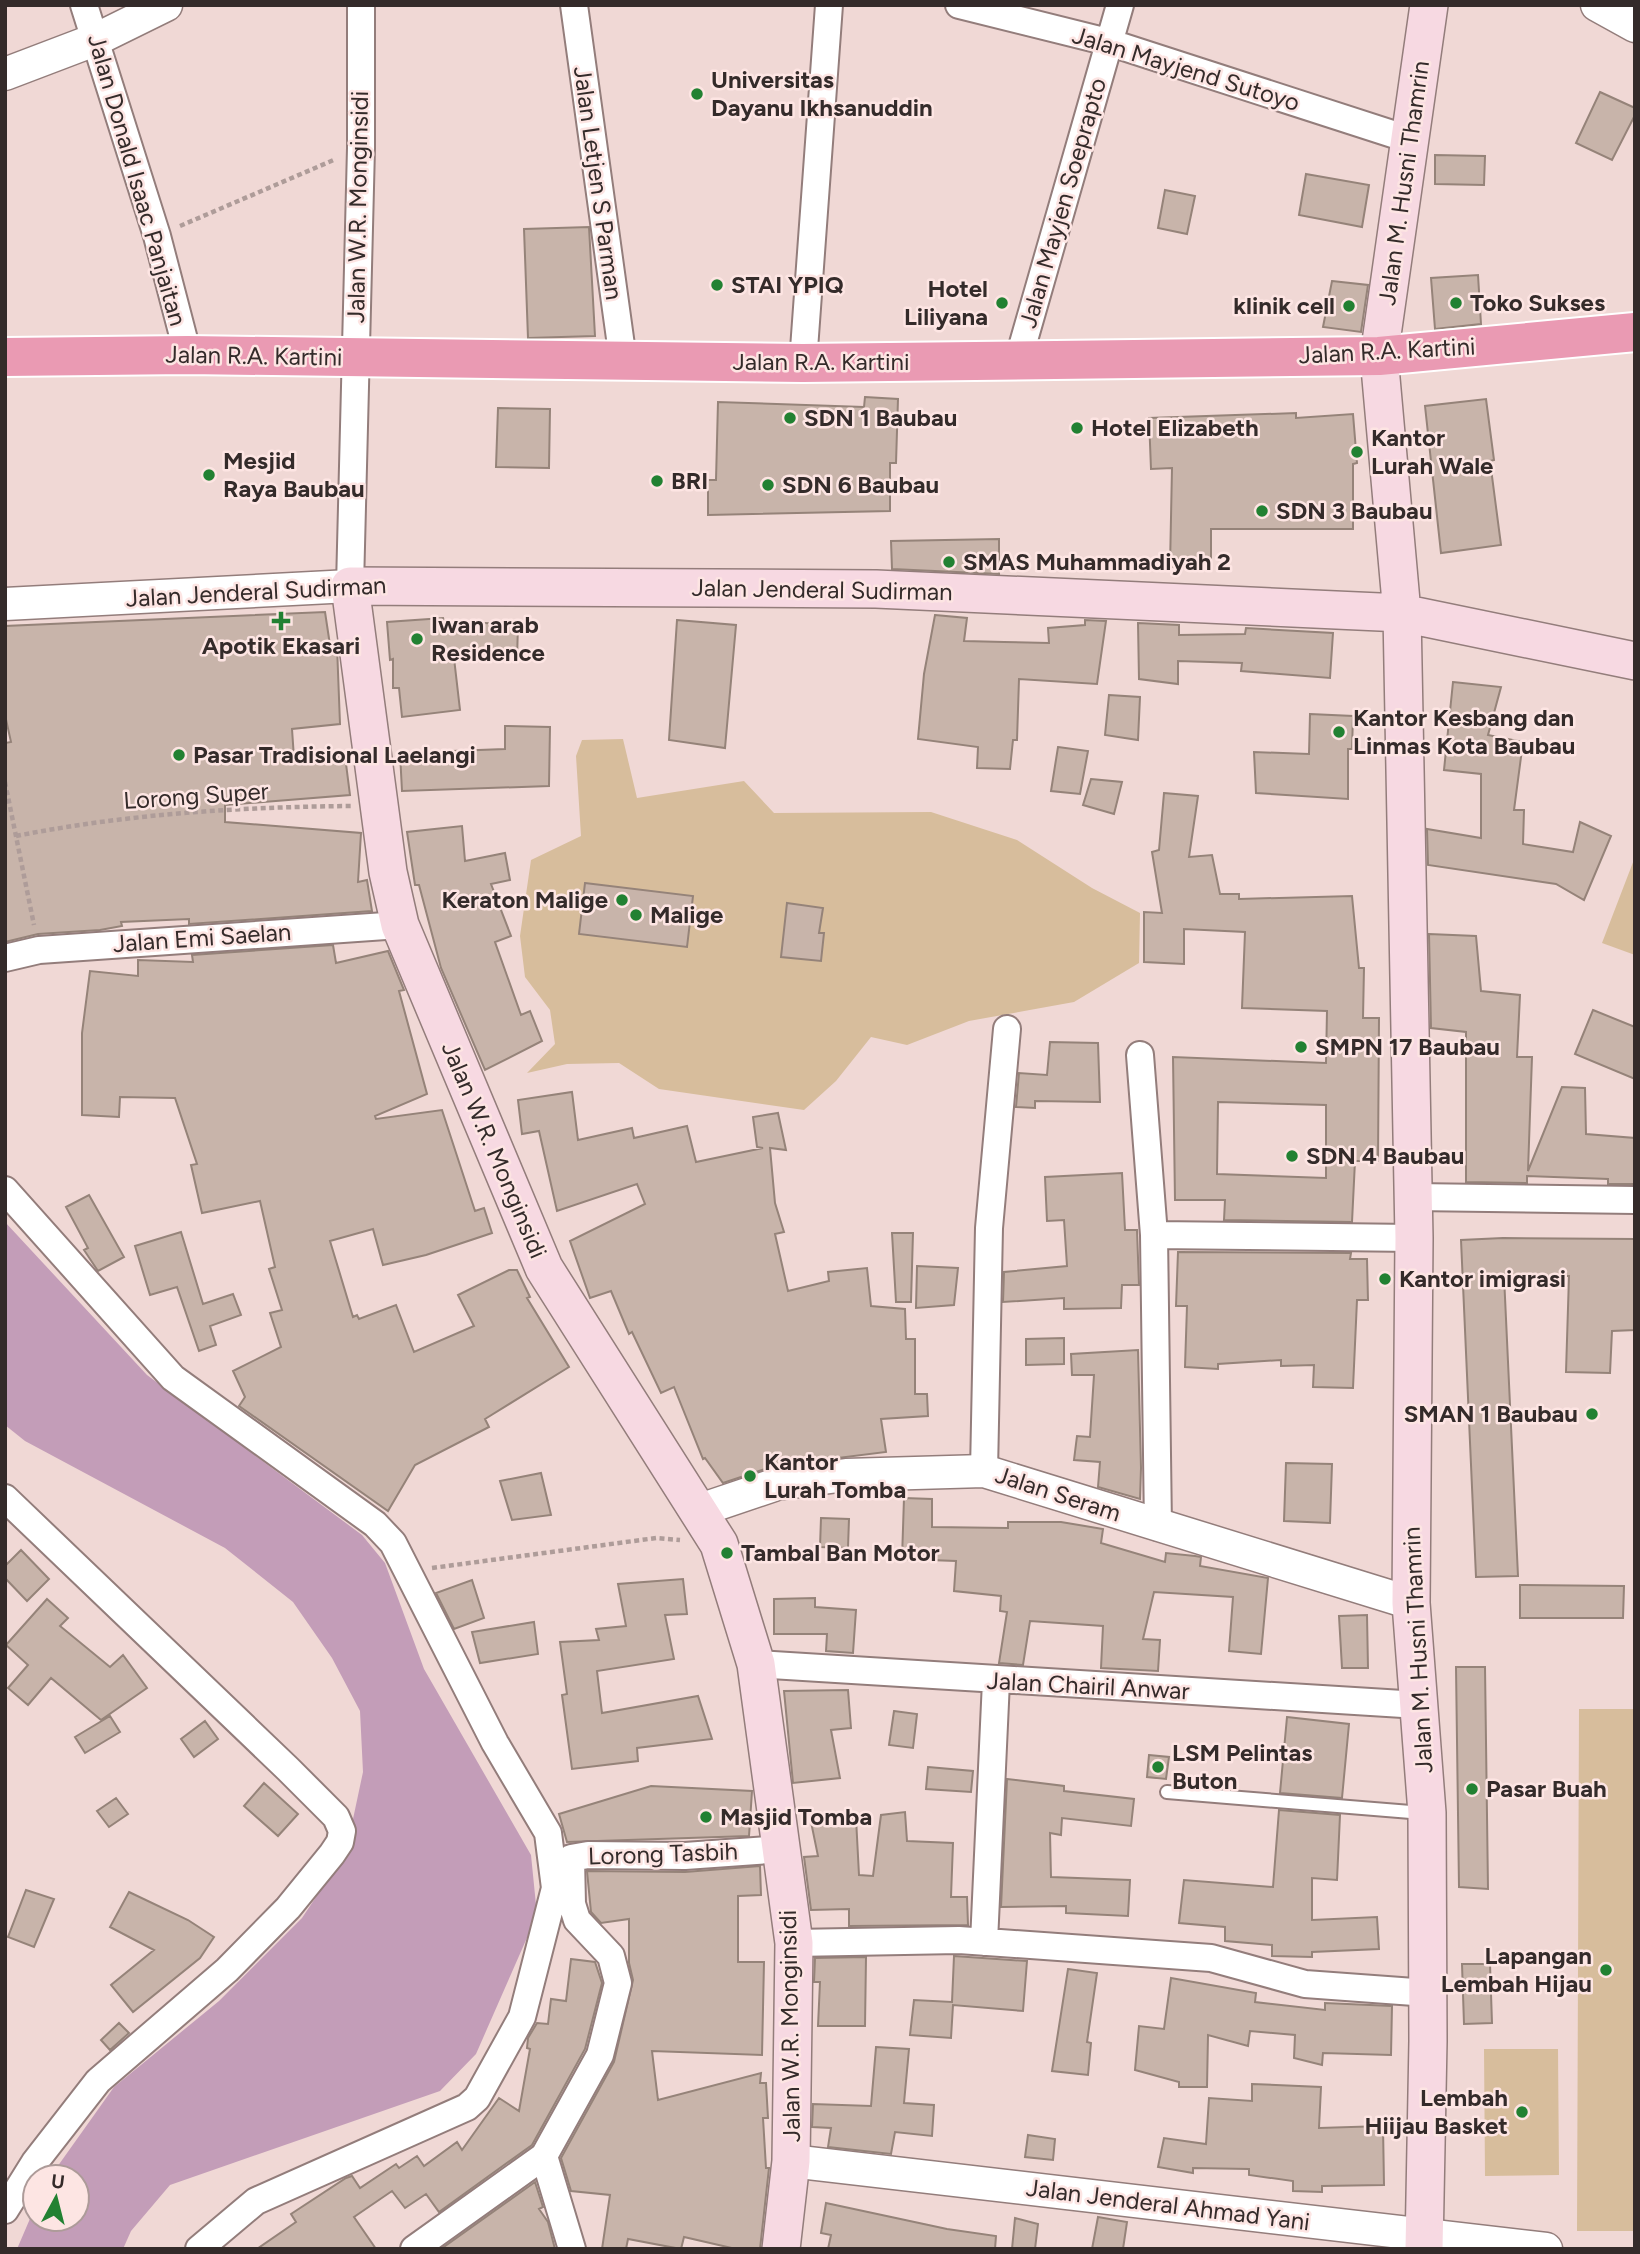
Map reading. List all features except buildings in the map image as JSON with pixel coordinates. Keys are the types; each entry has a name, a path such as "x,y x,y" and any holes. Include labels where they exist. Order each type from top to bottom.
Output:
{"highway":[{"name":"Jalan R.A. Kartini","path":"5,357 188,355 803,363 1379,356 1635,332"}],"main road":[{"name":"Jalan M. Husni Thamrin","path":"1425,2242 1427,1813 1411,1602 1414,1238 1402,613 1379,356 1429,5"},
{"name":"Jalan Jenderal Sudirman","path":"350,586 876,589 1402,613 1635,661"},
{"name":"Jalan W.R. Monginsidi","path":"350,586 388,872 400,925 544,1268 719,1544 756,1664 794,1943 791,2161 781,2249"}],"street":[{"name":"Jalan Donald Isaac Panjaitan","path":"84,5 97,39 157,236 188,355"},
{"path":"5,74 97,39 166,5"},
{"name":"Jalan W.R. Monginsidi","path":"350,586 361,148 360,5"},
{"name":"Jalan Letjen S Parman","path":"573,5 623,360"},
{"path":"803,363 829,5"},
{"name":"Jalan Mayjend Sutoyo","path":"959,5 1108,42 1411,140"},
{"name":"Jalan Mayjen Soeprapto","path":"1018,361 1120,5"},
{"path":"1597,5 1635,26"},
{"name":"Jalan Jenderal Sudirman","path":"5,604 350,586"},
{"name":"Jalan Emi Saelan","path":"5,958 39,950 400,925"},
{"path":"984,1471 989,1228 1007,1030"},
{"path":"1140,1055 1154,1235 1158,1527"},
{"path":"5,1190 173,1378 375,1524 393,1543 495,1743 548,1833 555,1888 522,2017 518,2030 477,2098 467,2107 256,2201 199,2249"},
{"path":"1413,1196 1635,1200"},
{"path":"1154,1235 1414,1238"},
{"name":"Jalan Seram","path":"697,1511 776,1484 846,1475 984,1471 1158,1527 1411,1602"},
{"path":"5,1498 288,1769 336,1817 342,1830 340,1842 332,1854 279,1917 227,1970 98,2081 35,2162 5,2210"},
{"name":"Jalan Chairil Anwar","path":"756,1664 996,1681 1419,1705"},
{"path":"985,1942 996,1681"},
{"name":"Lorong Tasbih","path":"414,2249 544,2157 600,2055 618,1983 611,1956 578,1920 572,1904 571,1858 589,1855 685,1856 783,1849"},
{"path":"794,1943 985,1942 1211,1958 1305,1984 1428,1993"},
{"path":"544,2157 572,2249"},
{"name":"Jalan Jenderal Ahmad Yani","path":"791,2161 1425,2242 1546,2249"}],"lane":[{"path":"1167,1792 1427,1813"}],"path":[{"path":"157,236 361,148"},
{"path":"5,782 39,950"},
{"name":"Lorong Super","path":"16,836 79,823 180,812 257,807 380,806"},
{"path":"407,1572 656,1538 719,1544"}],"shaded area":[{"path":"623,739 637,798 744,781 774,813 931,812 1017,840 1092,888 1140,913 1139,963 1074,1002 969,1021 907,1045 871,1037 836,1081 804,1110 659,1089 619,1063 567,1064 527,1073 555,1044 550,1010 525,977 520,936 531,860 581,836 576,756 582,740"},
{"path":"1635,857 1635,955 1602,943"},
{"path":"5,1222 147,1375 362,1535 385,1563 424,1669 531,1855 537,1915 476,2054 440,2091 170,2185 131,2231 123,2249 17,2249 24,2233 91,2233 91,2163 60,2163 114,2087 219,2001 302,1918 346,1852 363,1772 360,1711 332,1658 293,1602 225,1548 25,1441 5,1425"},
{"name":"Lapangan Lembah Hijau","path":"1579,1709 1635,1709 1635,2231 1577,2231"},
{"name":"Lembah Hiijau Basket","path":"1484,2049 1558,2049 1559,2175 1485,2176"}],"place":[{"name":"Universitas Dayanu Ikhsanuddin","path":"697,94"},
{"name":"STAI YPIQ","path":"717,285"},
{"name":"Hotel Liliyana","path":"1002,303"},
{"name":"Toko Sukses","path":"1456,303"},
{"name":"klinik cell","path":"1349,306"},
{"name":"SDN 1 Baubau","path":"790,418"},
{"name":"Hotel Elizabeth","path":"1077,428"},
{"name":"Kantor Lurah Wale","path":"1357,452"},
{"name":"Mesjid Raya Baubau","path":"209,475"},
{"name":"BRI","path":"657,481"},
{"name":"SDN 6 Baubau","path":"768,485"},
{"name":"SDN 3 Baubau","path":"1262,511"},
{"name":"SMAS Muhammadiyah 2","path":"949,562"},
{"name":"Apotik Ekasari","path":"281,621"},
{"name":"Iwan arab Residence","path":"417,639"},
{"name":"Kantor Kesbang dan Linmas Kota Baubau","path":"1339,732"},
{"name":"Pasar Tradisional Laelangi","path":"179,755"},
{"name":"Keraton Malige","path":"622,900"},
{"name":"Malige","path":"636,915"},
{"name":"SMPN 17 Baubau","path":"1301,1047"},
{"name":"SDN 4 Baubau","path":"1292,1156"},
{"name":"Kantor imigrasi","path":"1385,1279"},
{"name":"SMAN 1 Baubau","path":"1592,1414"},
{"name":"Kantor Lurah Tomba","path":"750,1476"},
{"name":"Tambal Ban Motor","path":"727,1553"},
{"name":"LSM Pelintas Buton","path":"1158,1767"},
{"name":"Pasar Buah","path":"1472,1789"},
{"name":"Masjid Tomba","path":"706,1817"},
{"name":"Lapangan Lembah Hijau","path":"1606,1970"},
{"name":"Lembah Hiijau Basket","path":"1522,2112"}]}
